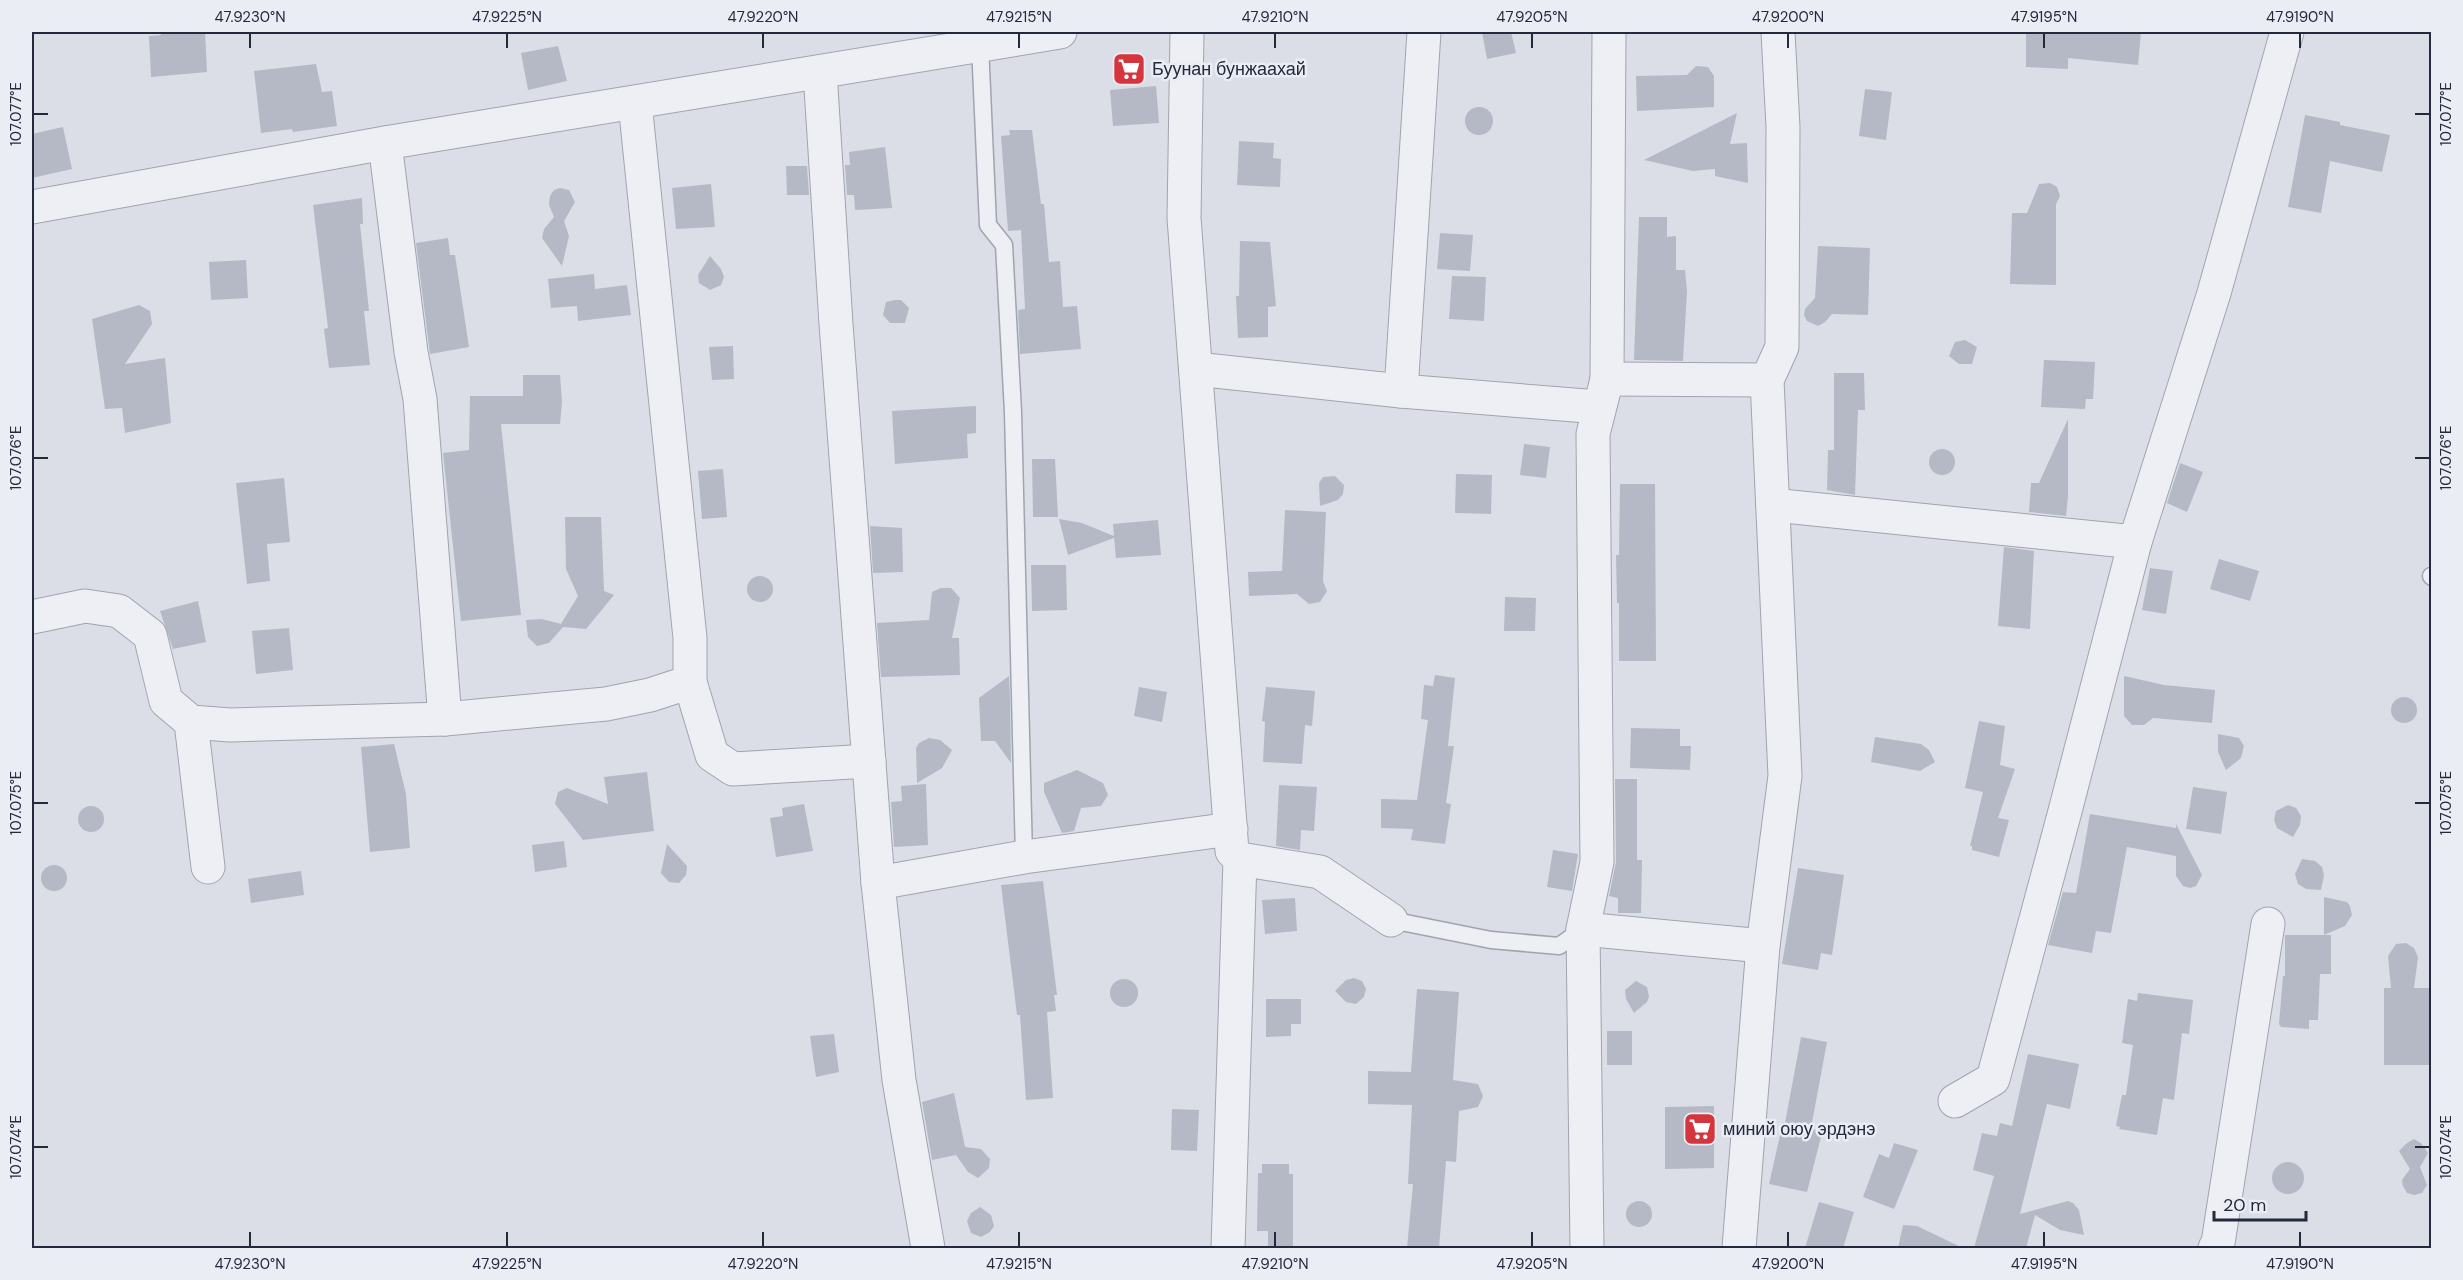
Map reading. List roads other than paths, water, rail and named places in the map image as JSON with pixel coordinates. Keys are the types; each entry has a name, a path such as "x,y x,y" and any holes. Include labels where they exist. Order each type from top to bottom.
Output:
{"street":[{"path":"32,207 385,143 1060,32"},
{"path":"1187,32 1184,218 1236,844 1228,1248"},
{"path":"1401,391 1424,32"},
{"path":"1587,1248 1583,929 1597,862 1593,434 1603,393 1609,32"},
{"path":"1739,1248 1763,946 1785,776 1767,380 1782,346 1783,170 1778,32"},
{"path":"1955,1101 1993,1079 2135,542 2214,293 2287,32"},
{"path":"820,72 836,324 878,883 899,1080 928,1248"},
{"path":"635,103 690,638 690,682 712,755 733,769 869,760"},
{"path":"385,143 411,352 420,399 445,719"},
{"path":"1196,369 1401,391 1603,393 1767,380"},
{"path":"1773,505 2135,542"},
{"path":"32,617 85,606 119,611 150,635 166,701 191,722 230,725 445,719 606,704 650,695 690,682"},
{"path":"191,722 208,867"},
{"path":"878,883 1024,857 1236,844 1320,872 1391,920"},
{"path":"2225,1247 2268,924"},
{"path":"1583,929 1763,946"}],"lane":[{"path":"980,45 988,225 1004,245 1013,412 1024,857"},
{"path":"1391,920 1491,940 1559,946 1583,929"}],"place":[{"name":"Буунан бунжаахай","path":"1129,69"},
{"name":"миний оюу эрдэнэ","path":"1700,1129"}]}
